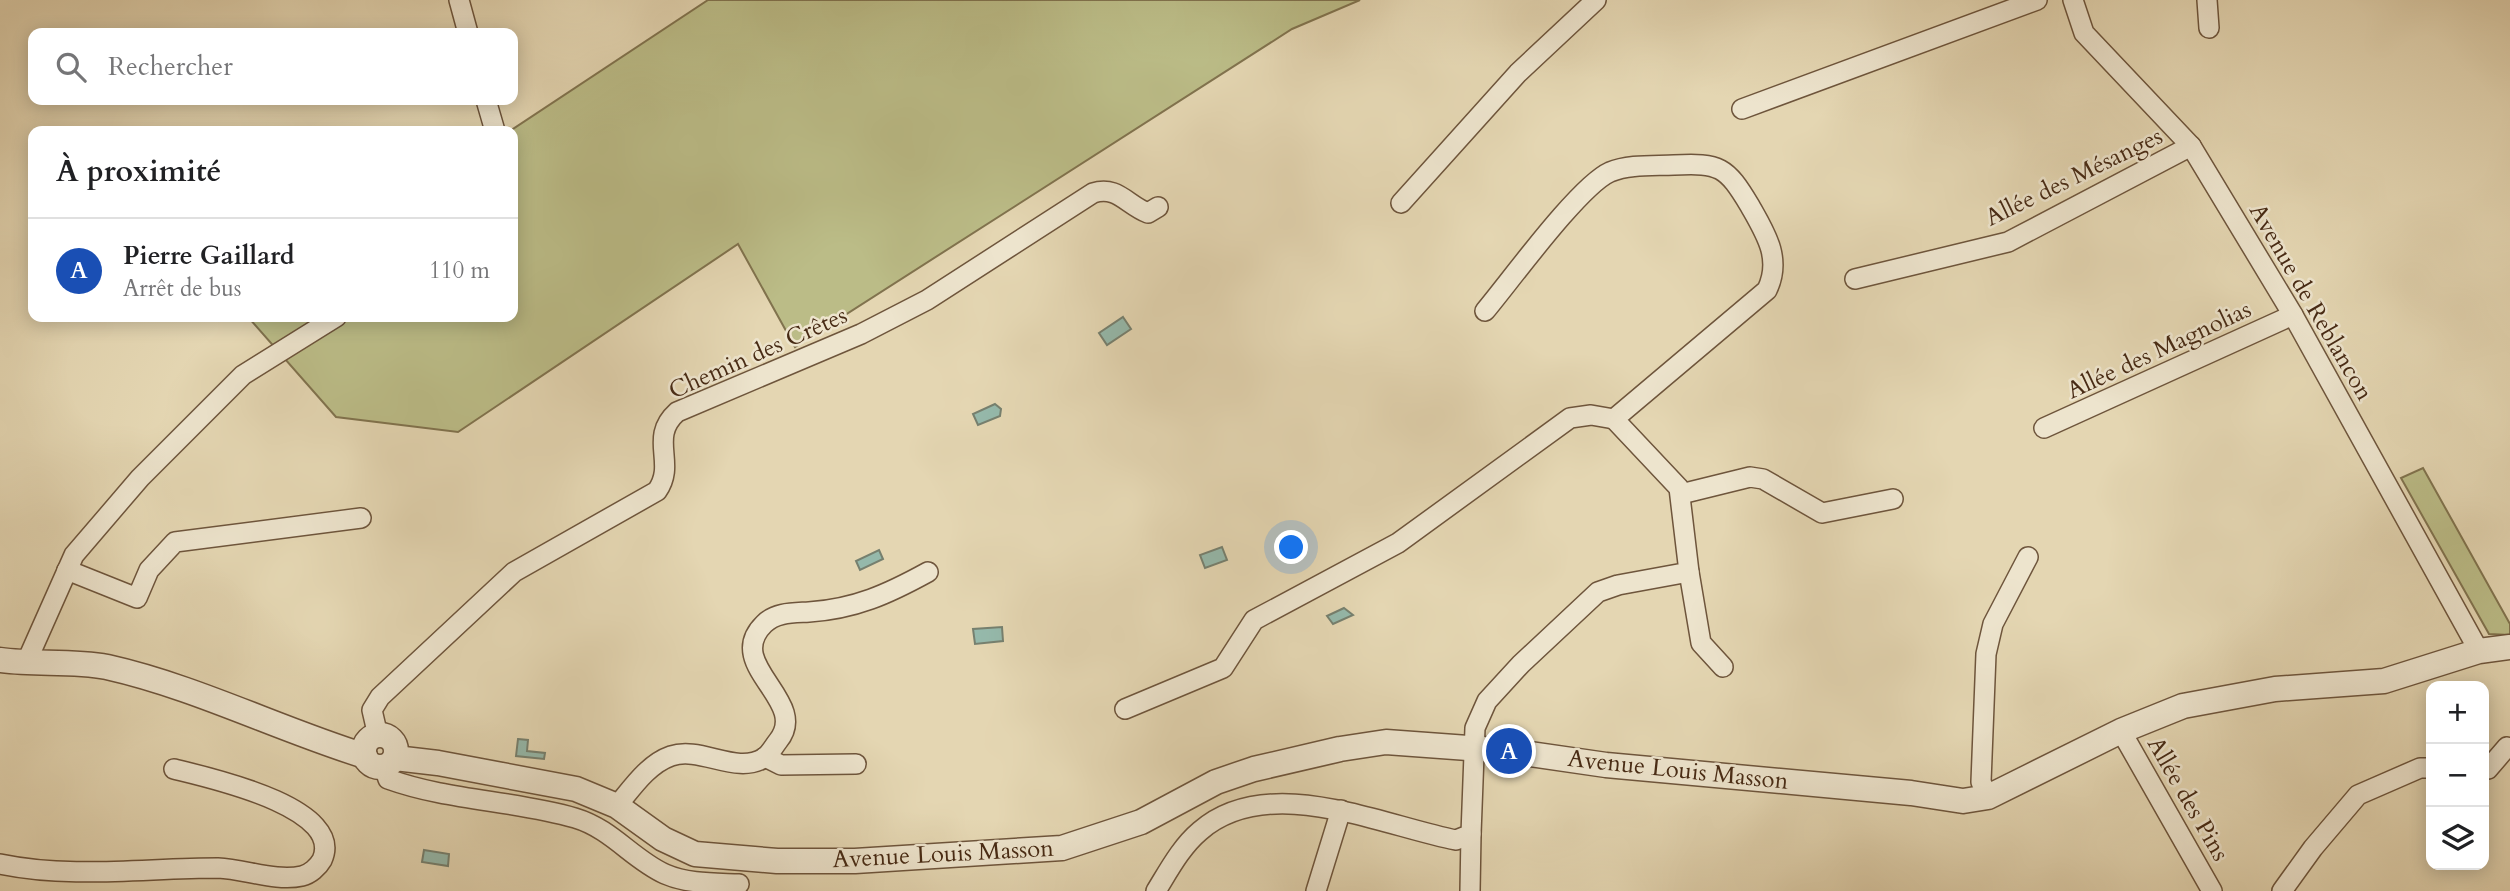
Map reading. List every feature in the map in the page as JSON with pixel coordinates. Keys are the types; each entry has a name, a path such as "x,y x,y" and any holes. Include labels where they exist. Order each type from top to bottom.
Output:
{"street":[{"path":"459,0 467,28"},
{"path":"1401,202 1518,73 1596,0"},
{"path":"1742,109 2037,0"},
{"name":"Avenue de Reblancon","path":"2073,0 2084,33 2191,146 2293,315 2479,651"},
{"path":"2207,0 2209,28"},
{"path":"487,105 494,126"},
{"name":"Allée des Mésanges","path":"1855,279 2008,242 2191,146"},
{"path":"1485,311 1589,187 1602,176 1619,169 1696,164 1710,164 1727,172 1769,243 1774,265 1771,282 1767,290 1743,312 1614,419"},
{"name":"Chemin des Crêtes","path":"380,750 372,710 380,697 514,572 657,491 665,480 661,438 667,421 677,412 861,334 927,300 1093,193 1105,189 1115,192 1148,214 1158,207"},
{"name":"Allée des Magnolias","path":"2044,428 2293,315"},
{"path":"26,663 74,555 139,478 243,374 328,322"},
{"path":"1125,709 1223,668 1254,621 1398,542 1570,418 1591,415 1614,419 1667,471 1681,494 1689,572 1701,643 1723,667"},
{"path":"1681,494 1750,477 1763,479 1822,513 1893,499"},
{"path":"67,570 137,598 149,570 175,542 361,518"},
{"path":"1988,797 1981,782 1986,654 1993,624 2028,557"},
{"path":"617,806 647,771 670,756 692,754 745,763 765,757 783,735 786,720 778,698 751,654 753,639 765,623 780,614 853,607 887,595 928,572"},
{"path":"1470,891 1475,728 1487,701 1588,599 1608,587 1689,572"},
{"name":"Avenue Louis Masson","path":"0,660 105,667 225,703 332,746 380,750 576,789 617,806 663,839 695,854 777,861 855,861 1062,848 1141,822 1216,782 1292,759 1386,742 1475,748 1605,765 1911,793 1963,801 1988,797 2121,731 2183,706 2275,689 2384,681 2479,651 2510,647"},
{"name":"Allée des Pins","path":"2121,731 2212,891"},
{"path":"2489,768 2507,747"},
{"path":"380,750 387,779 457,798 530,807 578,819 612,835 664,873 690,882 739,884"},
{"path":"765,757 781,765 856,764"},
{"path":"2282,891 2313,848 2358,795 2420,768 2426,768"},
{"path":"0,864 88,872 220,868 292,877 309,874 321,862 324,847 321,830 305,817 245,789 174,769"},
{"path":"1156,891 1180,852 1200,831 1217,819 1265,806 1299,803 1341,810 1456,840 1471,835"},
{"path":"1316,891 1341,810"}],"green space":[{"path":"708,0 1360,0 1292,29 795,347 738,244 458,432 336,417 252,322 518,322 518,126"},
{"path":"2423,468 2510,624 2510,635 2489,634 2401,478"}],"shaded area":[{"path":"1123,317 1131,329 1107,345 1099,333"},
{"path":"995,404 1001,409 1000,416 978,425 973,414"},
{"path":"1222,547 1227,560 1205,568 1200,555"},
{"path":"879,550 883,559 860,570 856,561"},
{"path":"1344,608 1353,615 1333,624 1327,616"},
{"path":"1002,627 1003,641 975,644 973,629"},
{"path":"518,739 528,740 527,751 545,753 544,759 516,756"},
{"path":"424,850 449,854 448,866 422,862"}],"place":[{"name":"Pierre Gaillard","path":"1509,751"}]}
